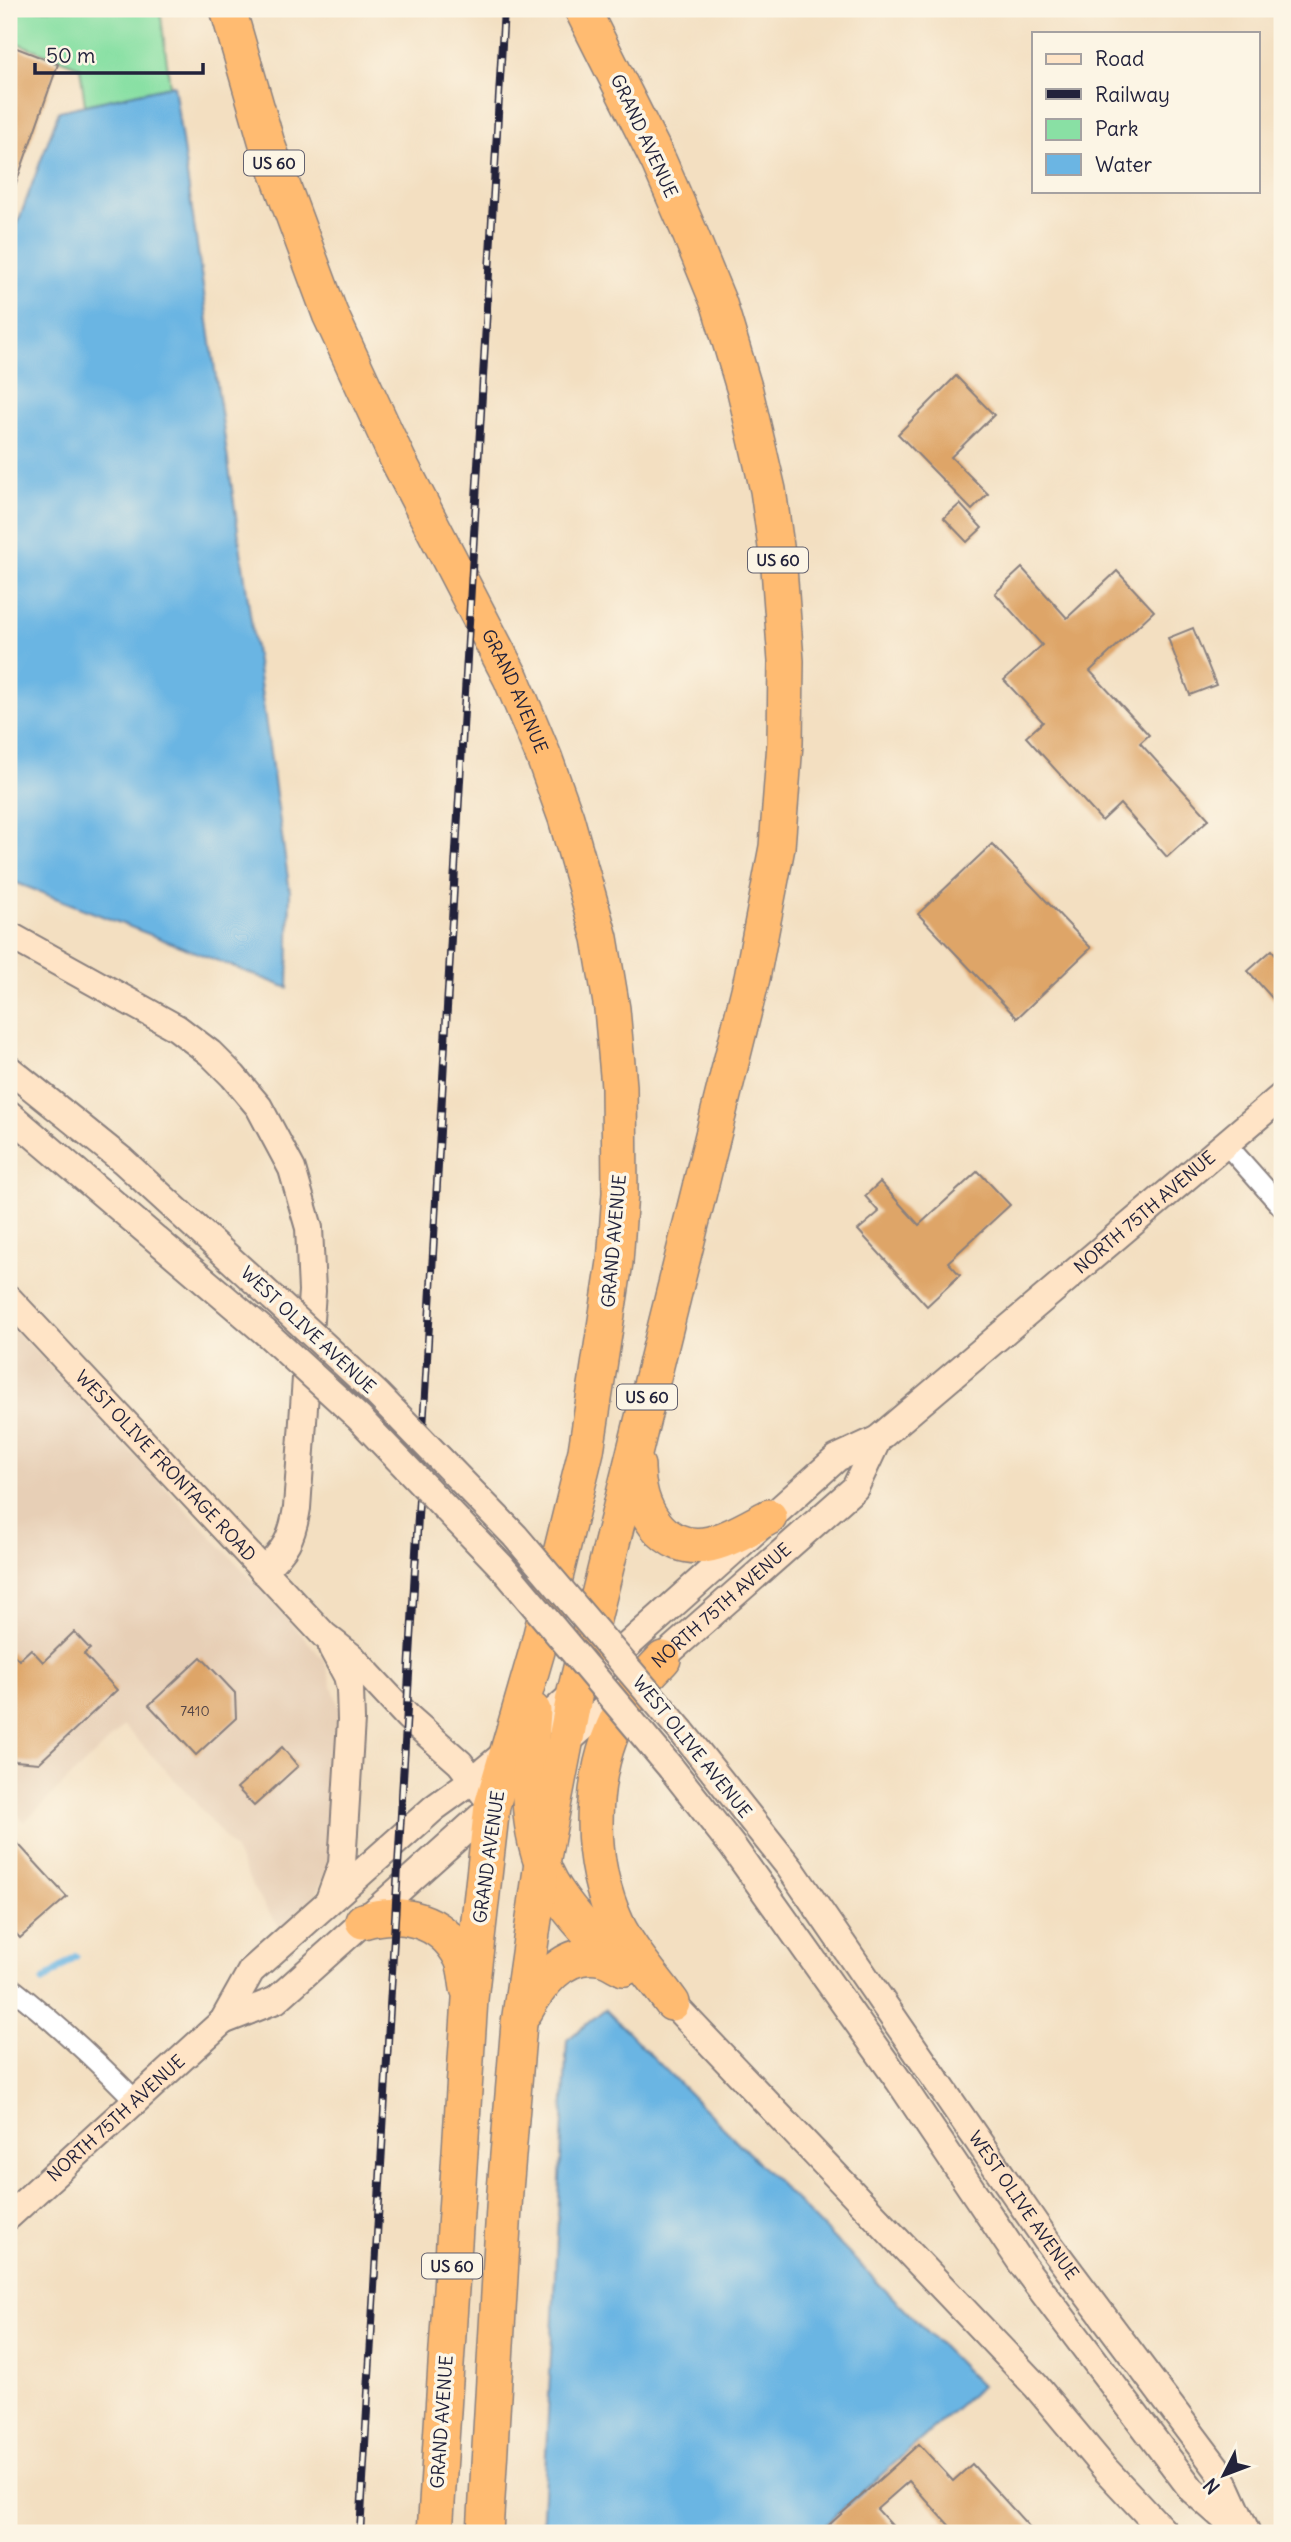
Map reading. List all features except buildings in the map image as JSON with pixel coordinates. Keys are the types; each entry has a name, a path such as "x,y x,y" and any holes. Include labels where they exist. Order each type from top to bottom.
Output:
{"highway":[{"name":"GRAND AVENUE","path":"228,9 267,144 330,314 398,460 491,634 531,722 566,818 600,938 612,1009 619,1086 621,1193 616,1248 586,1451 537,1651 523,1752 483,1793 435,2533"},
{"name":"GRAND AVENUE","path":"485,2533 505,2191 519,2023 542,1863 575,1692 755,965 777,847 785,743 786,661 779,568 768,490 745,391 719,304 664,174 582,9"},
{"path":"638,1434 637,1475 640,1498 648,1517 668,1536 684,1543 701,1546 712,1544 769,1517"},
{"path":"663,1659 633,1693 614,1729 599,1784 594,1828 600,1868 617,1924 672,2003"},
{"path":"523,1752 534,1833 542,1863 554,1889 572,1913 624,1968"},
{"path":"483,1793 516,1851 537,1908"},
{"path":"363,1921 382,1915 396,1915 414,1918 431,1926 455,1947 462,1959 470,1999"},
{"path":"519,2023 542,1983 555,1969 590,1956 605,1958 624,1968 672,2003"}],"main road":[{"path":"9,935 177,1028 210,1053 258,1107 292,1169 309,1228 313,1291 293,1534 285,1549 263,1571"},
{"name":"WEST OLIVE AVENUE","path":"9,1069 122,1160 377,1394 515,1536 682,1732 790,1868 1047,2241 1219,2471 1247,2533"},
{"name":"NORTH 75TH AVENUE","path":"523,1752 575,1692 837,1458 878,1439 1282,1096"},
{"name":"WEST OLIVE AVENUE","path":"9,1114 265,1332 359,1418 502,1567 671,1768 733,1847 892,2070 1024,2267 1192,2490 1241,2533"},
{"name":"WEST OLIVE FRONTAGE ROAD","path":"9,1299 324,1634"},
{"name":"NORTH 75TH AVENUE","path":"523,1752 565,1743 663,1659 855,1488 878,1439"},
{"path":"324,1634 352,1657 408,1717 460,1763 483,1793"},
{"path":"324,1634 347,1676 350,1689 342,1864 328,1903"},
{"name":"NORTH 75TH AVENUE","path":"9,2216 223,2021 251,1971 434,1808 483,1793"},
{"name":"NORTH 75TH AVENUE","path":"223,2021 276,2000 363,1921 483,1793"},
{"path":"672,2003 1036,2386 1106,2470 1165,2533"}],"street":[{"path":"1226,1144 1282,1207"},
{"path":"9,1986 95,2058 135,2100"}],"shaded area":[{"path":"9,1323 265,1593 324,1660 339,1708 333,1860 312,1901 281,1929 257,1895 234,1849 192,1798 124,1726 24,1822 9,1806"}],"green space":[{"path":"9,9 160,9 170,86 85,105 80,67 9,40"}],"water":[{"path":"174,85 290,892 288,988 9,880 9,247 59,111"},
{"path":"605,2009 981,2386 816,2533 542,2533 567,2040"}],"waterway":[{"path":"43,1981 76,1956"}],"railway":[{"path":"360,2533 504,9"}]}
